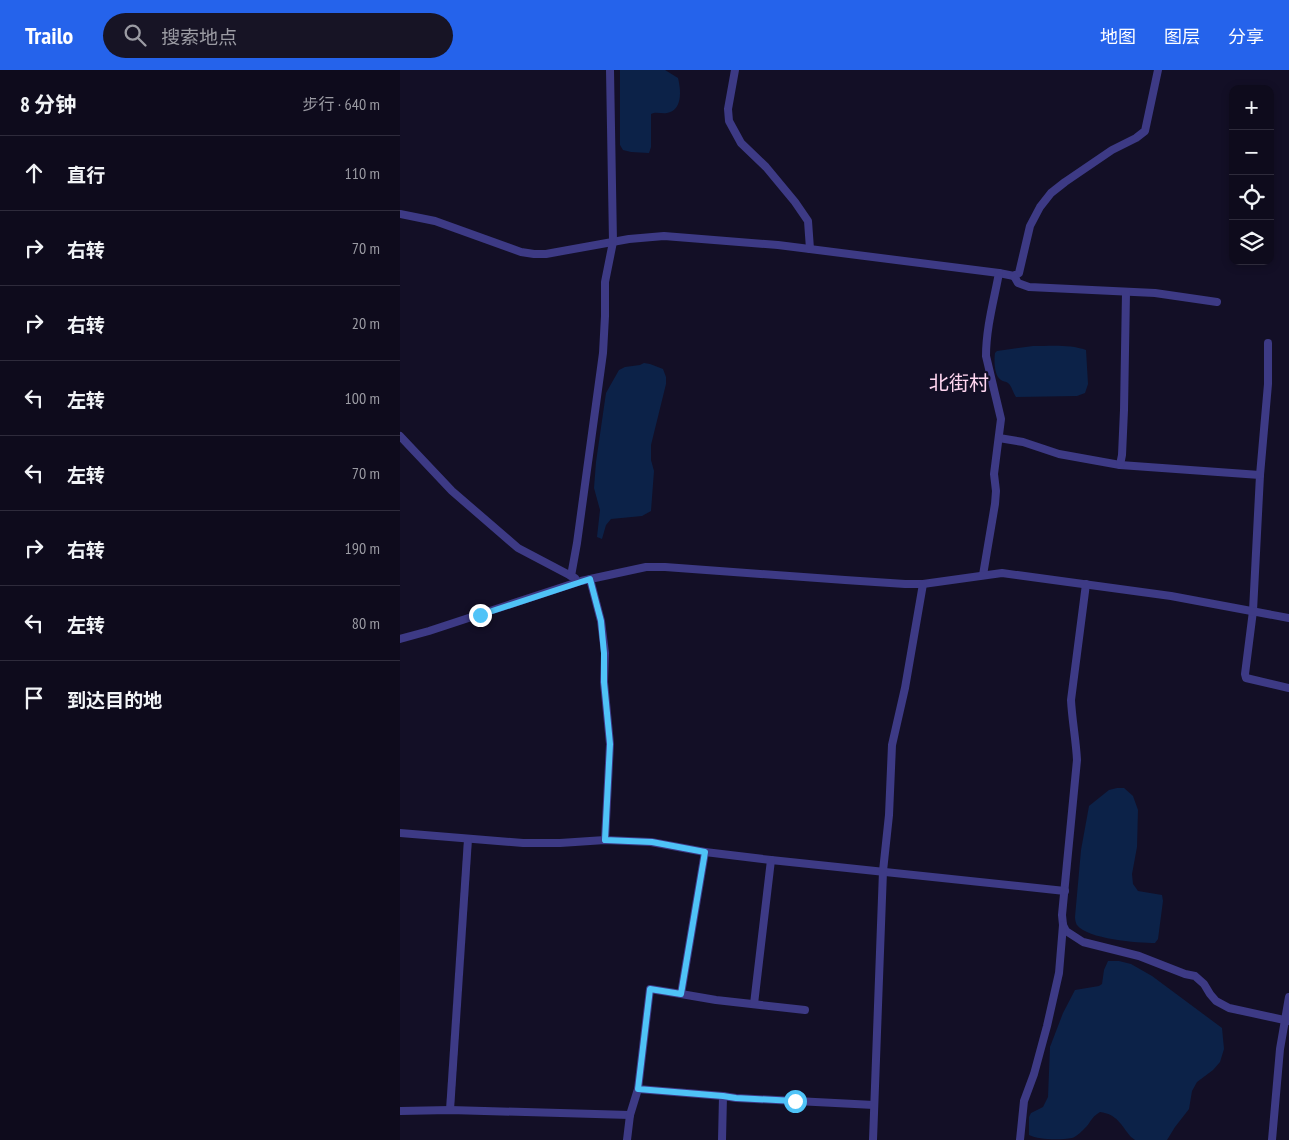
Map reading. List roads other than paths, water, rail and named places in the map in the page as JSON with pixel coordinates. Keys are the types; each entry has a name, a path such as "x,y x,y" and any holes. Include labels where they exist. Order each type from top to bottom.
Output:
{"street":[{"path":"571,576 603,353 605,282 613,242 610,70"},
{"path":"735,70 728,109 729,120 741,143 772,174 808,221 810,249"},
{"path":"400,214 435,221 521,252 534,254 563,252 613,242 664,236 778,244 1014,276 1019,273 1030,226 1040,207 1052,193 1112,150 1136,138 1145,131 1158,70"},
{"path":"983,575 996,491 994,474 1001,420 986,356 988,330 999,273"},
{"path":"1014,276 1018,282 1029,287 1155,293 1218,302"},
{"path":"1120,465 1124,410 1126,292"},
{"path":"1268,343 1268,384 1260,475 1253,611 1246,678 1289,688"},
{"path":"400,436 452,491 518,548 581,581"},
{"path":"999,438 1023,442 1059,454 1120,465 1260,475"},
{"path":"400,639 581,581 646,567 923,584 1008,573 1170,596 1289,618"},
{"path":"590,579 601,621 610,744 605,840"},
{"path":"873,1140 884,871 892,744 905,688 923,584"},
{"path":"1020,1140 1024,1101 1034,1074 1059,973 1063,925 1062,915 1077,760 1071,700 1086,584"},
{"path":"400,833 523,843 605,840 652,842 705,852 771,860 1065,891"},
{"path":"450,1110 468,839"},
{"path":"681,994 705,852"},
{"path":"754,1004 771,860"},
{"path":"1063,925 1066,931 1084,942 1139,956 1195,976 1204,984 1216,1001 1229,1008 1287,1021"},
{"path":"627,1140 630,1115 638,1089 650,989 716,1000 805,1010"},
{"path":"1272,1140 1280,1049 1287,1021 1289,997"},
{"path":"638,1089 736,1098 874,1105"},
{"path":"722,1140 723,1096"},
{"path":"400,1111 450,1110 630,1115"}],"water":[{"path":"620,70 665,70 678,78 680,99 676,108 667,113 651,114 651,147 649,153 623,150 620,145"},
{"path":"1033,346 1067,346 1086,350 1088,384 1085,393 1077,396 1016,397 1009,384 1002,381 997,375 995,353 997,351"},
{"path":"644,363 663,369 666,377 666,384 651,445 651,460 654,471 651,511 642,516 611,519 606,525 602,539 597,537 600,510 594,488 606,393 619,370"},
{"path":"1124,788 1133,796 1138,810 1137,847 1132,874 1133,884 1138,891 1162,895 1163,901 1158,939 1155,943 1125,941 1091,934 1077,925 1075,917 1081,850 1089,806 1109,790"},
{"path":"1108,961 1131,964 1152,976 1222,1028 1224,1049 1220,1062 1197,1082 1192,1091 1189,1109 1167,1140 1135,1140 1115,1118 1100,1112 1094,1116 1077,1136 1072,1138 1050,1139 1029,1135 1029,1117 1031,1113 1043,1107 1048,1097 1050,1047 1063,1013 1075,990 1102,984 1104,970"}],"district":[{"name":"北街村","path":"959,383"}]}
